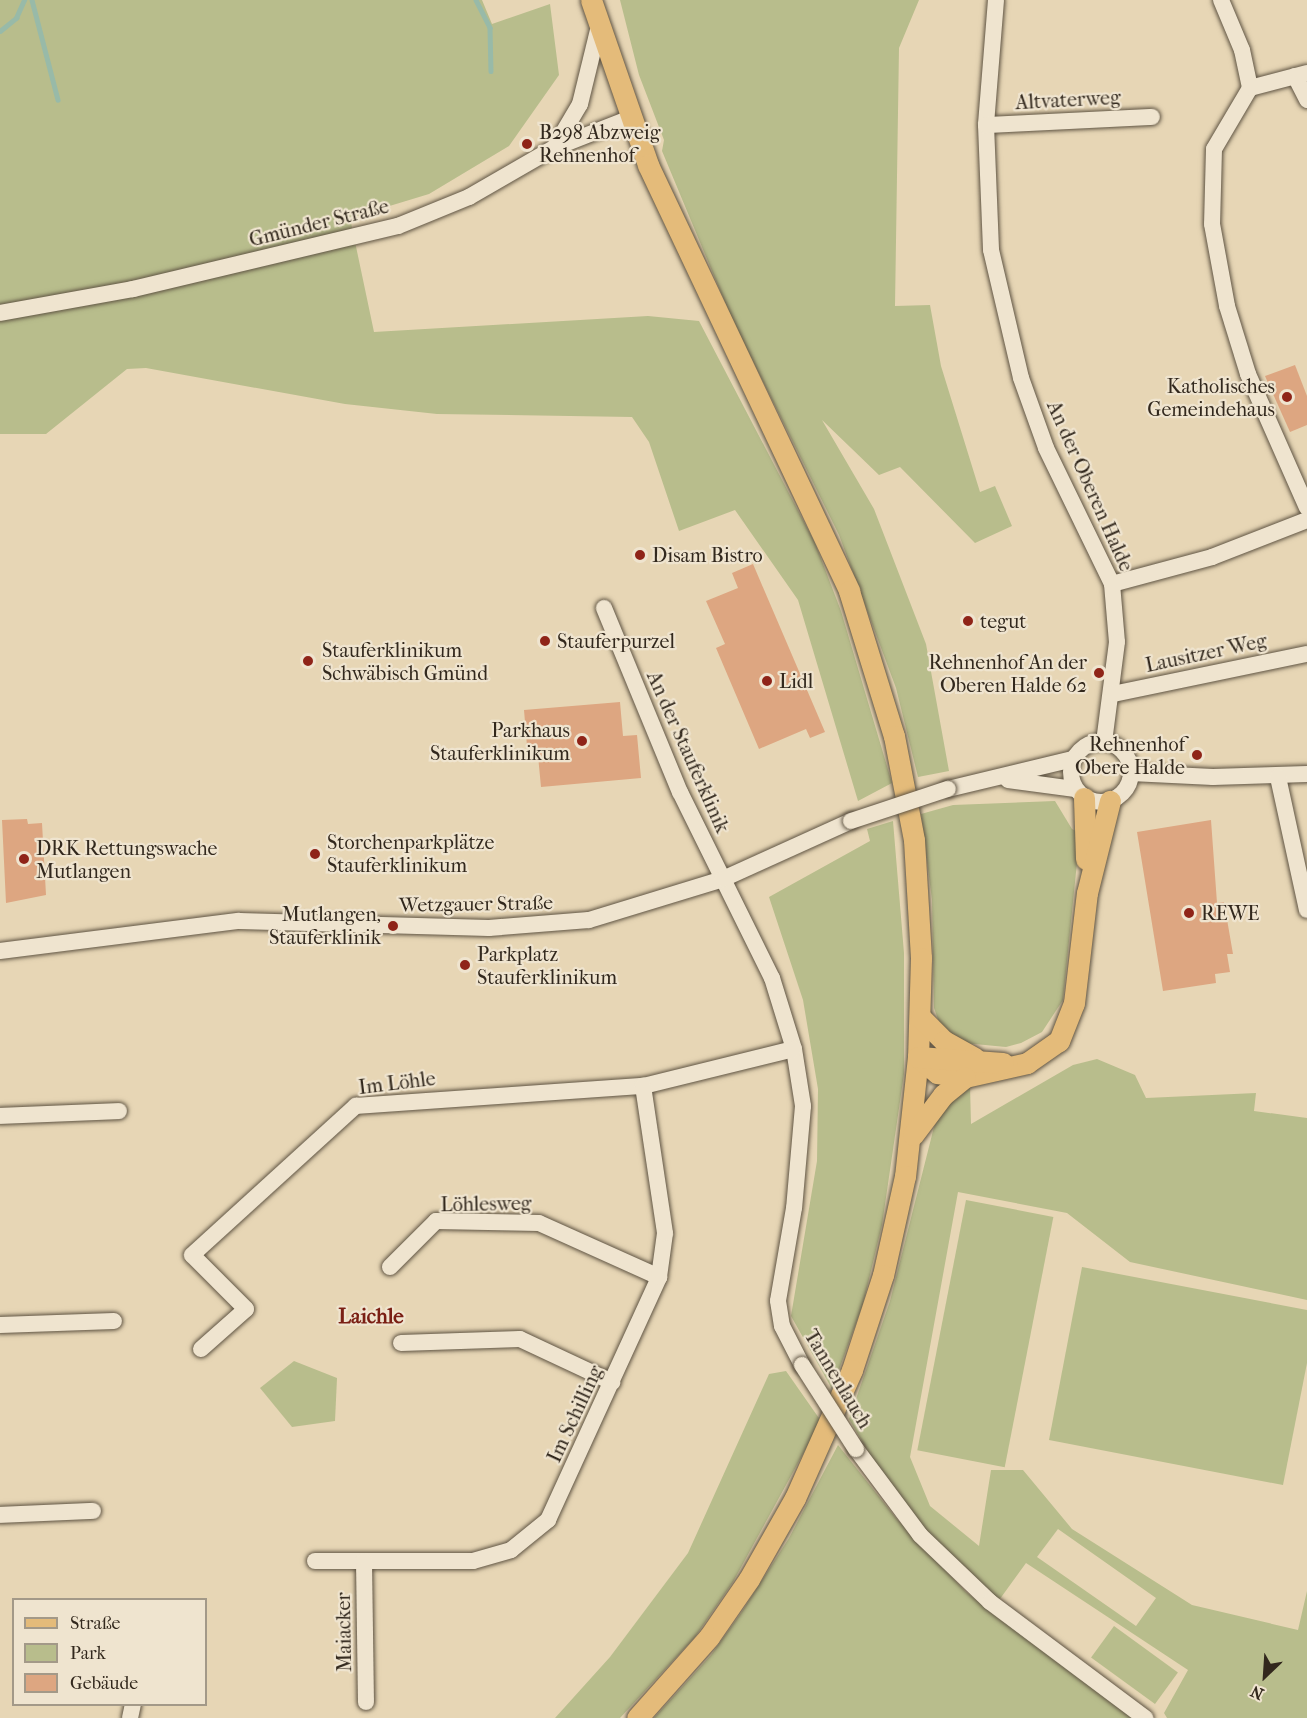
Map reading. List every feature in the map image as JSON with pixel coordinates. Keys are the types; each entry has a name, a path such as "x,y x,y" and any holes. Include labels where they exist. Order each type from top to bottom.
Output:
{"main road":[{"path":"591,0 598,30 628,119 694,271 819,519 874,666 894,736 914,840 921,1018 910,1140 873,1310 812,1464 730,1608 637,1718"},
{"path":"1080,793 1086,893"},
{"path":"918,1057 938,1074 965,1077 1028,1063 1059,1041 1070,1020 1086,893 1110,801"},
{"path":"921,1018 944,1041 989,1062"},
{"path":"918,1057 1028,1063"},
{"path":"910,1140 930,1109 965,1077"}],"street":[{"name":"An der Oberen Halde","path":"996,0 986,125 991,249 1018,368 1046,448 1112,584 1117,642 1113,694 1104,742"},
{"path":"1221,0 1242,50 1250,88 1214,148 1209,173 1212,224 1227,306 1248,374 1307,508"},
{"path":"554,148 580,104 598,30"},
{"path":"1250,88 1301,74 1307,99"},
{"name":"Altvaterweg","path":"986,125 1152,117"},
{"name":"Gmünder Straße","path":"0,313 133,289 398,226 469,197 554,148 628,119"},
{"path":"1112,584 1212,557 1307,520"},
{"name":"An der Stauferklinik","path":"604,608 680,792 723,879"},
{"name":"Lausitzer Weg","path":"1113,694 1307,654"},
{"path":"1104,742 1126,756 1131,773 1124,792 1110,801"},
{"name":"Wetzgauer Straße","path":"0,951 239,921 539,927 651,904 723,879 851,821 948,789 1001,779 1073,759 1086,745 1104,742"},
{"path":"1073,759 1080,793"},
{"path":"1131,773 1278,777 1307,774"},
{"path":"1278,777 1307,910"},
{"name":"Wetzgauer Straße","path":"1001,779 1080,793 1110,801"},
{"name":"Tannenlauch","path":"723,879 772,978 794,1048 803,1106 794,1208 778,1301 782,1326 802,1365 856,1449 920,1535 990,1602 1145,1718"},
{"name":"Im Löhle","path":"201,1349 246,1310 192,1255 356,1106 643,1086 794,1048"},
{"name":"Im Schilling","path":"315,1561 473,1561 511,1550 548,1520 659,1277 665,1233 643,1086"},
{"path":"0,1116 119,1112"},
{"name":"Löhlesweg","path":"390,1267 436,1221 539,1223 659,1277"},
{"path":"0,1325 114,1321"},
{"path":"401,1343 520,1339 612,1382"},
{"path":"0,1515 93,1511"},
{"name":"Maiacker","path":"364,1561 366,1702"}],"green space":[{"path":"0,0 482,0 492,24 550,4 559,75 509,146 429,194 350,218 374,332 648,316 699,321 815,543 841,611 892,783 858,801 798,600 735,510 679,531 649,442 632,417 437,414 345,404 146,368 127,369 46,434 0,434"},
{"path":"620,0 919,0 899,48 895,306 930,305 941,366 980,492 995,486 1012,526 975,543 900,467 879,475 822,420 874,509 926,644 949,771 918,777 896,688 839,535 732,319 662,151 664,140 639,75"},
{"path":"1055,801 1072,829 1080,833 1063,1000 1042,1032 1021,1043 1006,1047 964,1043 940,1025 934,1008 932,900 921,814 953,805"},
{"path":"893,821 904,953 904,1074 882,1225 863,1304 832,1389 791,1316 817,1161 818,1089 803,1000 769,897 870,841 867,829"},
{"path":"1097,1059 1135,1075 1146,1098 1256,1093 1254,1111 1307,1118 1307,1300 1130,1262 1067,1213 958,1192 910,1457 930,1506 979,1546 991,1470 1023,1470 1072,1529 1192,1605 1298,1630 1307,1591 1307,1718 1167,1718 1164,1713 1188,1670 1026,1563 997,1603 955,1566 887,1484 849,1419 890,1301 934,1127 944,1108 970,1085 971,1124 1073,1065","holes":["1058,1529 1156,1598 1136,1626 1037,1557"]},
{"path":"966,1200 1053,1217 1005,1467 917,1450"},
{"path":"1082,1267 1307,1310 1307,1363 1283,1485 1049,1440"},
{"path":"294,1361 337,1378 335,1421 292,1427 260,1388"},
{"path":"786,1371 821,1421 733,1582 695,1637 620,1718 555,1718 610,1657 688,1553 769,1374"},
{"path":"838,1445 896,1518 966,1592 1132,1718 654,1718 711,1655 741,1613 789,1538"},
{"path":"1114,1626 1178,1672 1155,1704 1091,1658"}],"building":[{"name":"Katholisches Gemeindehaus","path":"1295,365 1307,396 1307,425 1290,432 1265,376"},
{"name":"Lidl","path":"753,564 825,732 810,738 806,729 759,749 716,648 725,644 706,601 738,588 732,573"},
{"name":"Parkhaus Stauferklinikum","path":"620,702 623,736 637,735 641,778 541,787 537,745 527,746 524,710"},
{"name":"DRK Rettungswache Mutlangen","path":"27,819 28,824 42,823 46,895 6,903 2,820"},
{"name":"REWE","path":"1211,820 1217,903 1224,902 1233,954 1227,954 1230,972 1215,974 1216,983 1163,991 1137,832"}],"waterway":[{"path":"0,31 16,18 24,0"},
{"path":"32,0 58,100"},
{"path":"476,0 490,28 491,71"}],"place":[{"name":"B298 Abzweig Rehnenhof","path":"527,144"},
{"name":"Katholisches Gemeindehaus","path":"1287,397"},
{"name":"Disam Bistro","path":"640,555"},
{"name":"tegut","path":"968,621"},
{"name":"Stauferpurzel","path":"545,641"},
{"name":"Stauferklinikum Schwäbisch Gmünd","path":"308,661"},
{"name":"Rehnenhof An der Oberen Halde 62","path":"1099,673"},
{"name":"Lidl","path":"767,681"},
{"name":"Parkhaus Stauferklinikum","path":"582,741"},
{"name":"Rehnenhof Obere Halde","path":"1197,755"},
{"name":"Storchenparkplätze Stauferklinikum","path":"315,854"},
{"name":"DRK Rettungswache Mutlangen","path":"24,859"},
{"name":"REWE","path":"1189,913"},
{"name":"Mutlangen, Stauferklinik","path":"393,926"},
{"name":"Parkplatz Stauferklinikum","path":"465,965"}],"district":[{"name":"Laichle","path":"371,1316"}]}
